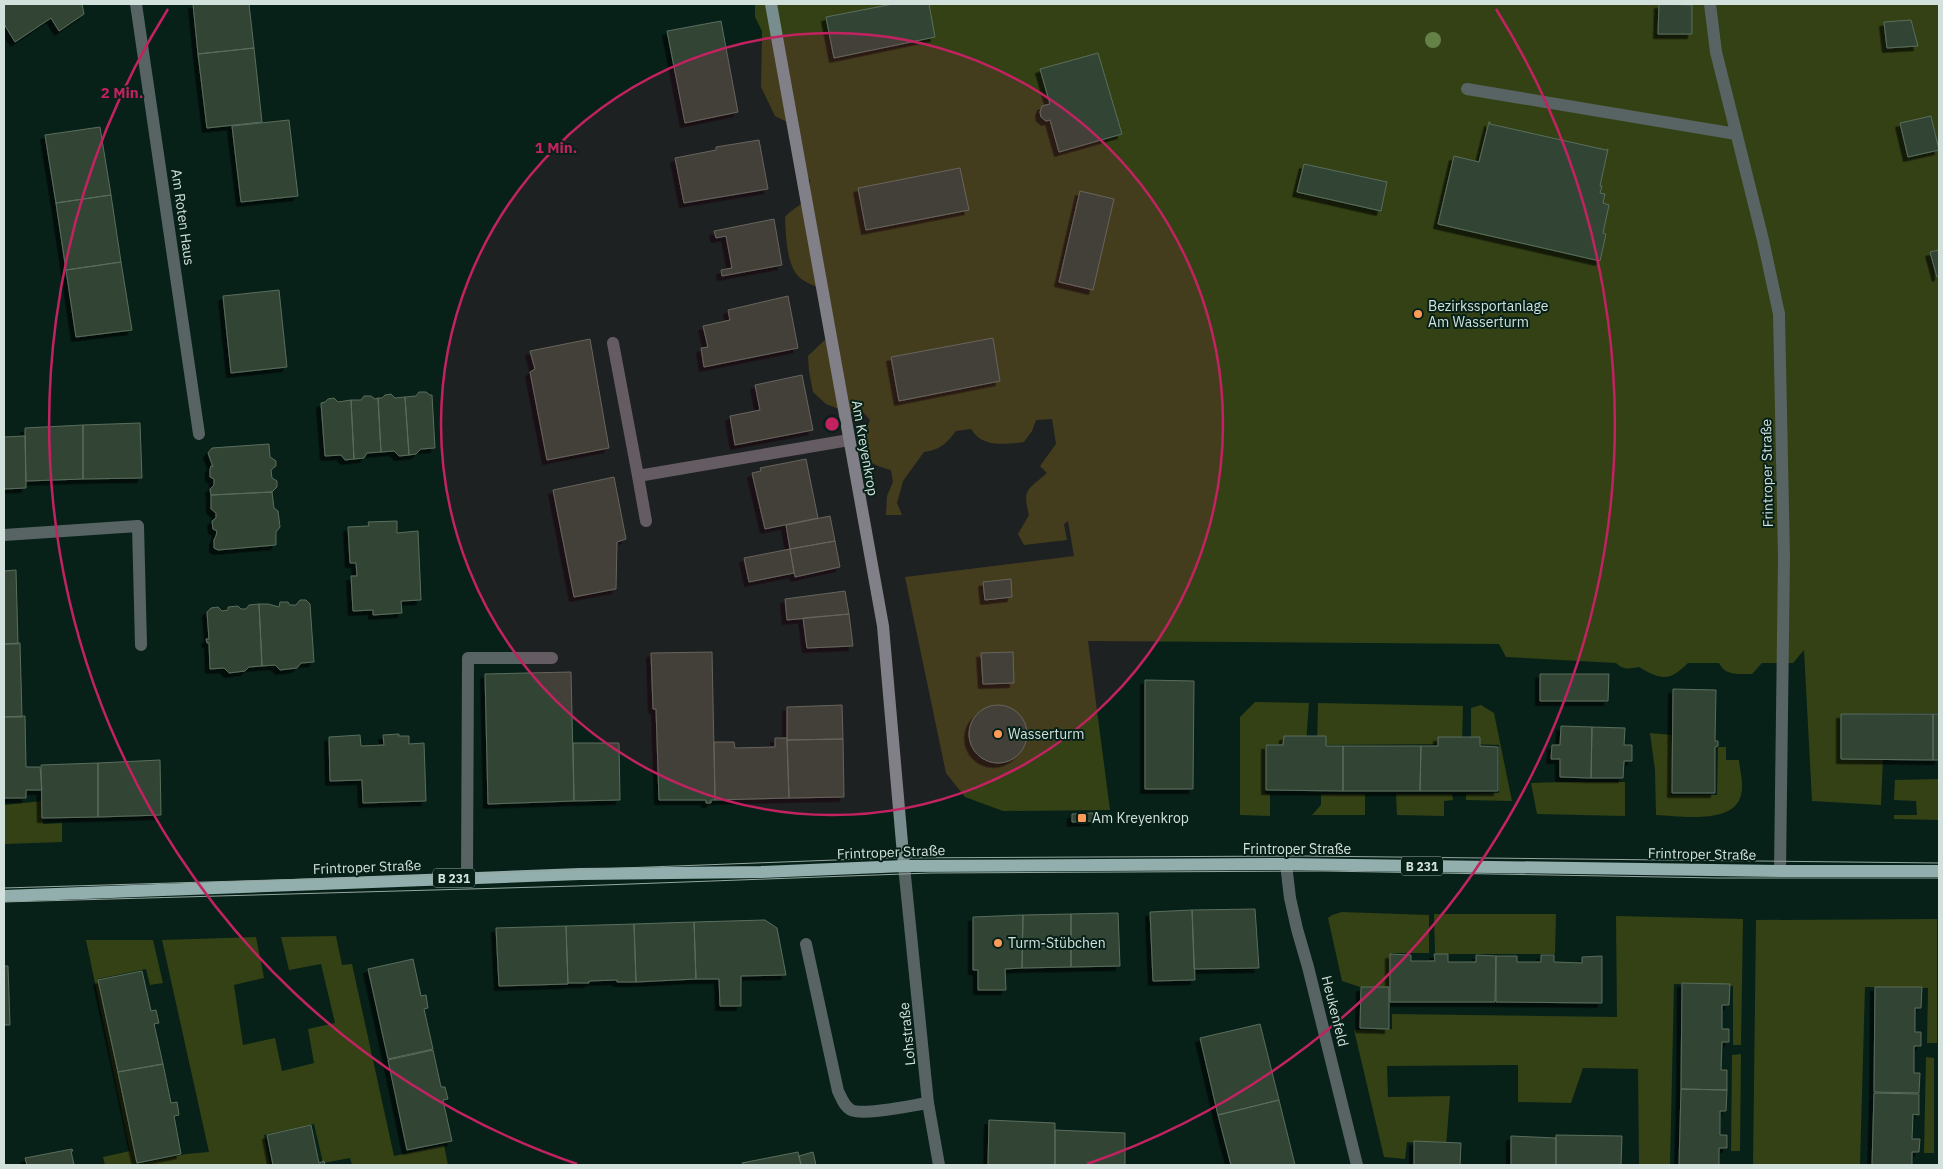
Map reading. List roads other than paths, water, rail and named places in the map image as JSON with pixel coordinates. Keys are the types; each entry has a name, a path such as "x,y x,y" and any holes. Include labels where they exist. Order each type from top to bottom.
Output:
{"main road":[{"name":"Am Kreyenkrop","path":"771,4 883,626 904,866"},
{"name":"Frintroper Straße","path":"4,896 580,874 761,872 904,866 1286,864 1939,871"}],"street":[{"name":"Am Roten Haus","path":"136,4 199,434"},
{"name":"Frintroper Straße","path":"1710,4 1716,52 1779,314 1784,557 1780,870"},
{"path":"1467,89 1736,134"},
{"path":"612,343 646,521"},
{"path":"638,476 849,440"},
{"path":"4,535 138,526 140,645"},
{"path":"467,878 468,658 552,658"},
{"name":"Heukenfeld","path":"1286,864 1290,898 1297,929 1358,1165"},
{"name":"Am Kreyenkrop","path":"904,866 909,900"},
{"name":"Lohstraße","path":"909,900 928,1102 939,1165"},
{"path":"806,944 836,1082 843,1104 853,1111 866,1112 928,1102"}],"tram line":[{"path":"4,888 409,876 889,858 1302,856 1939,863"},
{"path":"4,902 576,886 930,873 1324,871 1718,878 1939,878"}],"place":[{"name":"Bezirkssportanlage Am Wasserturm","path":"1418,314"},
{"name":"Wasserturm","path":"998,734"},
{"name":"Am Kreyenkrop","path":"1082,818"},
{"name":"Turm-Stübchen","path":"998,943"}]}
